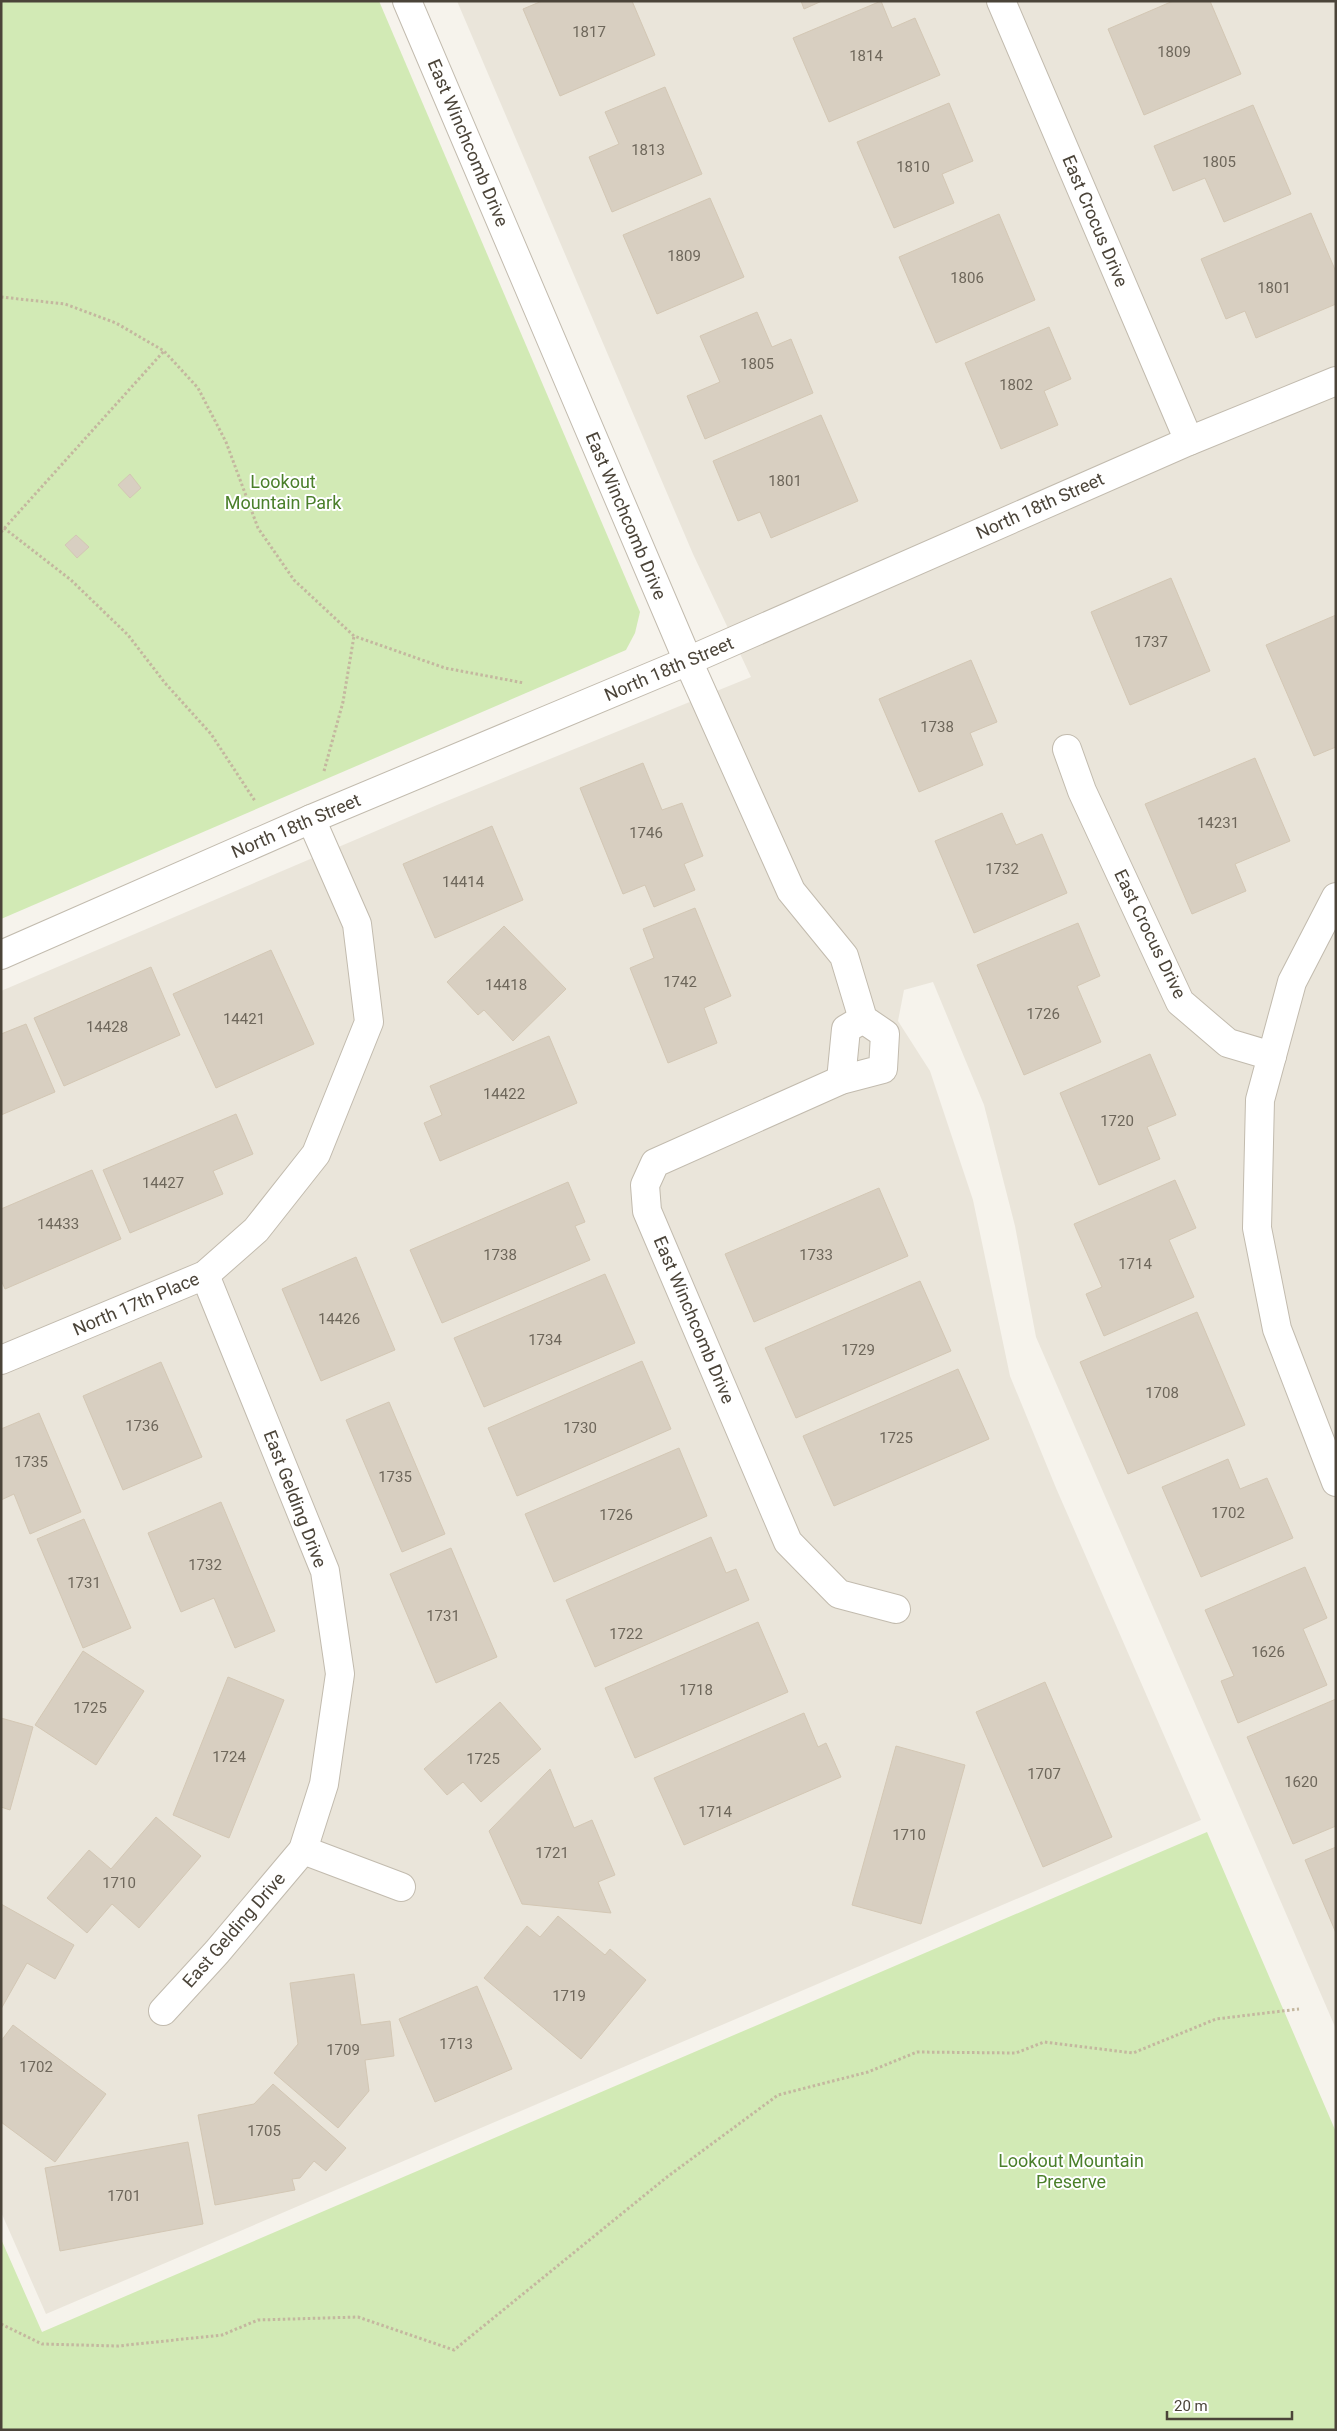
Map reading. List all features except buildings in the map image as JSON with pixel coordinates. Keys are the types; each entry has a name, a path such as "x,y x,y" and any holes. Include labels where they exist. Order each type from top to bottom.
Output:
{"street":[{"name":"East Winchcomb Drive","path":"407,1 688,662 791,890 844,956 863,1019 885,1034 883,1069 841,1080 655,1163 645,1186 648,1211 788,1542 839,1594 896,1610"},
{"name":"East Crocus Drive","path":"1001,1 1189,441"},
{"name":"North 18th Street","path":"1,956 311,819 688,662 1189,441 1336,380"},
{"name":"East Crocus Drive","path":"1066,749 1082,791 1180,1002 1228,1043 1272,1056"},
{"name":"North 17th Place","path":"1,1360 205,1275 256,1230 316,1154 370,1022 357,924 311,819"},
{"path":"1336,897 1292,982 1260,1100 1257,1228 1277,1329 1336,1482"},
{"path":"841,1080 846,1029 863,1019"},
{"name":"East Gelding Drive","path":"163,2011 217,1952 303,1850 324,1784 340,1674 325,1571 205,1275"},
{"path":"303,1850 401,1887"}],"path":[{"path":"1,297 65,304 116,323 164,351 198,388 226,442 258,528 294,580 354,636 445,668 524,683"},
{"path":"1,532 164,351"},
{"path":"4,528 71,580 128,635 164,683 211,734 255,801"},
{"path":"324,771 342,702 354,636"},
{"path":"1,2324 42,2344 118,2346 222,2335 258,2320 358,2317 454,2350 667,2177 778,2096 868,2072 917,2052 1016,2053 1044,2042 1133,2053 1216,2019 1299,2008"}],"shaded area":[{"path":"457,1 1336,1 1336,2029 1036,1337 1015,1226 984,1105 933,982 904,990 898,1021 930,1071 973,1200 1010,1376 1056,1488 1201,1820 46,2314 1,2212 1,991 437,805 751,677 693,554"}],"green space":[{"name":"Lookout Mountain Park","path":"1,1 379,1 640,612 635,633 626,650 1,919"},
{"name":"Lookout Mountain Preserve","path":"1207,1832 1336,2132 1336,2430 1,2430 1,2239 42,2332"}]}
